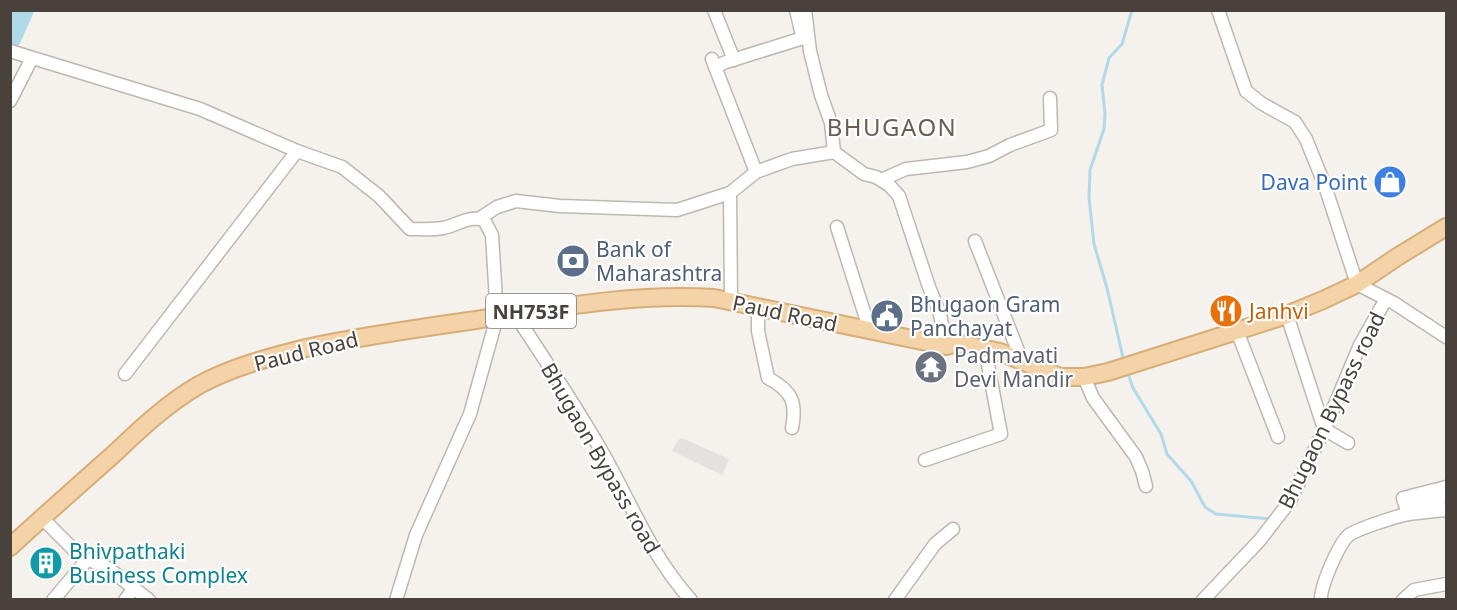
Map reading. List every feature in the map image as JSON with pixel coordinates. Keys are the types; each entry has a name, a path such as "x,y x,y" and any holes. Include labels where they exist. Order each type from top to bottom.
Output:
{"main road":[{"name":"Paud Road","path":"10,547 170,404 200,384 237,368 279,355 361,336 514,314 636,299 681,296 714,298 946,346 957,343 1000,352 1060,377 1084,377 1108,372 1287,315 1357,284 1397,256 1446,227"}],"street":[{"path":"714,10 734,60"},
{"path":"756,172 714,63 734,60 800,39 802,35 796,10"},
{"path":"805,10 810,51 831,123 834,152"},
{"path":"1218,10 1246,91 1261,104 1295,122 1306,139 1325,186 1357,284 1386,299 1446,337"},
{"path":"10,51 200,109 297,151 342,167 379,196 410,228 425,230 445,227 474,217 484,220 492,235 496,317 470,414 416,535 396,600"},
{"path":"10,101 29,57"},
{"path":"881,180 906,169 967,162 988,156 1051,130 1050,98"},
{"path":"125,374 297,151"},
{"path":"480,219 497,207 516,201 560,206 677,210 730,193 756,172 792,159 834,152 864,174 881,180 899,195 940,314 946,346"},
{"path":"730,193 731,302"},
{"path":"837,227 870,331"},
{"path":"975,241 1022,361"},
{"name":"Bhugaon Bypass road","path":"1203,600 1260,540 1290,501 1360,345 1386,299"},
{"path":"758,307 758,331 768,378 784,387 796,409 792,428"},
{"name":"Bhugaon Bypass road","path":"514,314 601,449 651,546 673,580 691,600"},
{"path":"1287,315 1324,429 1348,443"},
{"path":"1237,331 1278,437"},
{"path":"925,460 1001,434 985,349"},
{"path":"1084,377 1093,398 1136,457 1146,486"},
{"path":"1321,600 1320,593 1331,563 1348,535 1446,487"},
{"path":"1405,506 1446,496"},
{"path":"1405,506 1446,511"},
{"path":"42,518 87,560 108,568 149,600"},
{"path":"895,600 935,544 953,529"},
{"path":"53,600 87,560"},
{"path":"1403,600 1414,590 1446,584"},
{"path":"125,600 134,588"}],"shaded area":[{"path":"682,438 729,459 722,475 672,451 678,440"}],"waterway":[{"path":"10,41 24,10"},
{"path":"1124,362 1094,244 1089,198 1090,170 1104,129 1102,85 1109,58 1122,44 1132,10"},
{"path":"1127,371 1133,388 1161,434 1167,454 1191,481 1205,507 1216,514 1270,519"}],"place":[{"name":"Dava Point","path":"1390,182"},
{"name":"Bank of Maharashtra","path":"573,261"},
{"name":"Janhvi","path":"1226,311"},
{"name":"Bhugaon Gram Panchayat","path":"887,316"},
{"name":"Padmavati Devi Mandir","path":"931,367"},
{"name":"Bhivpathaki Business Complex","path":"46,563"}],"district":[{"name":"BHUGAON","path":"892,126"}]}
